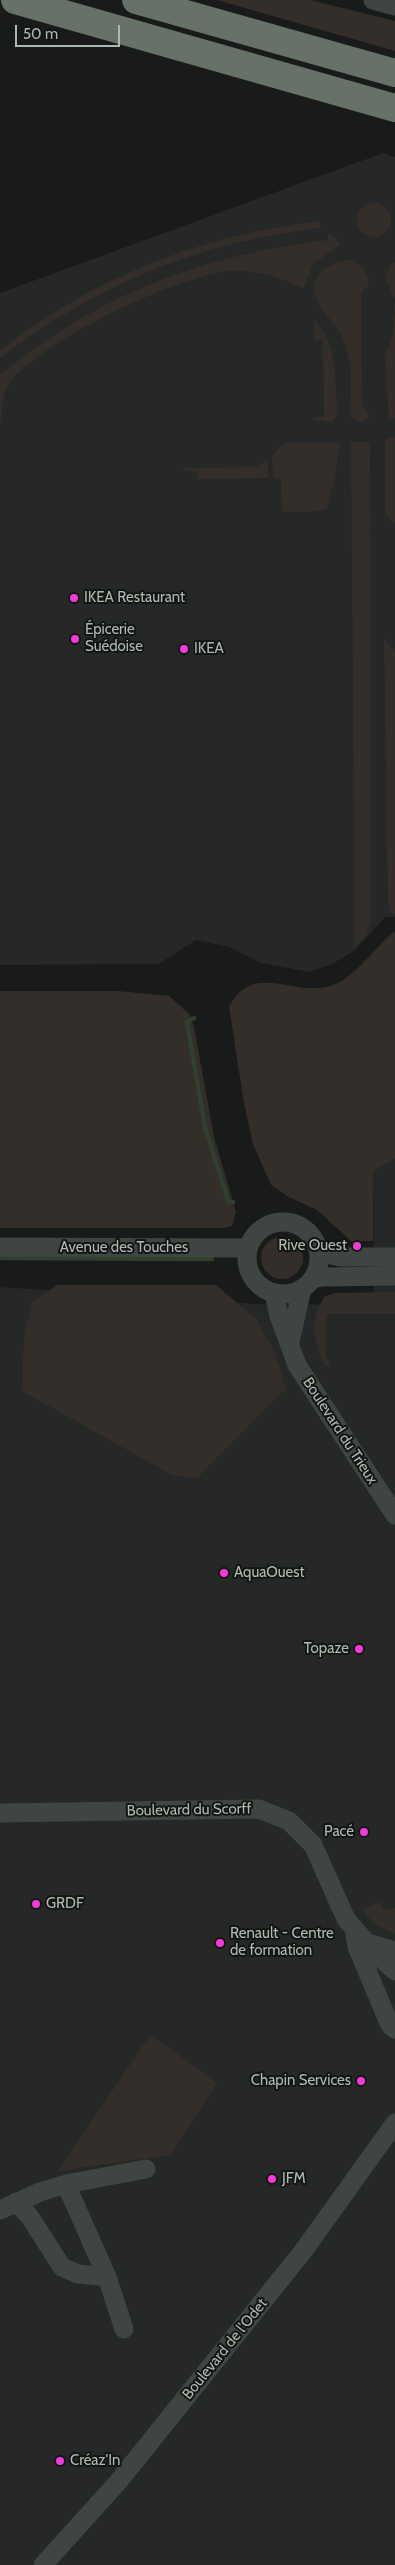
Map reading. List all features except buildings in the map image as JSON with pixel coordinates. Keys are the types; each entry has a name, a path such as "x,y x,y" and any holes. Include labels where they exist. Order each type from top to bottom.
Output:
{"highway":[{"path":"15,0 395,108"},
{"path":"136,0 395,73"}],"street":[{"path":"373,0 395,6"},
{"path":"289,1346 307,1284 318,1266 319,1252 314,1239 305,1229 286,1222 272,1224 260,1231 248,1248 248,1263 252,1277 262,1287 274,1293 288,1294 307,1284 322,1277 395,1276"},
{"name":"Avenue des Touches","path":"0,1247 248,1248"},
{"path":"319,1252 340,1257 395,1257"},
{"name":"Boulevard du Trieux","path":"274,1293 289,1346 297,1365 395,1515"},
{"name":"Boulevard du Scorff","path":"0,1813 259,1809 289,1821 313,1845 346,1919 376,1955 395,1971"},
{"path":"395,1951 360,1936 357,1947 390,2025 395,2029"},
{"name":"Boulevard de l'Odet","path":"43,2565 118,2482 304,2250 395,2123"},
{"path":"8,2206 40,2192 66,2184 146,2169"},
{"path":"66,2184 107,2278 124,2329"},
{"path":"8,2206 30,2217 62,2268 78,2274 107,2278"}],"shaded area":[{"path":"217,0 310,0 395,21 395,51"},
{"path":"383,153 395,157 395,917 385,917 355,950 334,963 310,972 261,963 230,947 196,940 159,964 0,965 0,293"},
{"path":"374,203 386,208 391,220 386,232 374,237 362,232 357,220 362,208"},
{"path":"319,221 321,228 233,244 152,270 74,308 0,358 0,350 37,324 74,301 150,263 232,237"},
{"path":"328,234 335,236 340,245 313,264 304,288 259,273 231,271 208,275 178,284 145,298 76,332 46,351 22,370 7,387 0,424 0,375 38,346 76,322 114,300 195,268 237,256 328,240"},
{"path":"352,260 365,270 369,285 361,292 362,405 369,415 369,418 362,422 353,419 350,413 351,372 342,336 317,300 314,286 316,279 325,269 338,262"},
{"path":"395,262 395,300 386,279 390,265"},
{"path":"395,300 395,419 389,419 385,357 393,334"},
{"path":"314,320 321,328 330,346 334,365 337,410 332,422 314,420 314,417 324,417 323,340 314,339"},
{"path":"388,437 395,437 395,523 388,518 385,509 385,442"},
{"path":"351,442 370,442 371,921 367,935 355,947"},
{"path":"284,443 340,443 336,472 327,509 307,512 282,512 281,479 273,478 272,455"},
{"path":"268,459 268,478 197,479 197,472 176,468 257,467"},
{"path":"384,637 395,654 395,914 391,914 388,899"},
{"path":"395,932 395,1159 373,1171 373,1241 351,1241 317,1210 289,1197 271,1185 253,1144 244,1103 229,1007 239,994 249,986 261,983 313,988 327,987 335,984 356,970 387,937"},
{"path":"0,991 118,991 169,996 189,1014 194,1027 214,1137 236,1212 232,1226 223,1228 0,1228"},
{"path":"395,1159 395,2565 0,2565 0,1287 257,1304 374,1305 373,1171"},
{"path":"278,1237 286,1237 297,1243 303,1258 297,1273 286,1279 278,1279 267,1273 261,1262 261,1254 267,1243"},
{"path":"57,1285 216,1285 257,1320 274,1351 286,1388 197,1478 172,1475 22,1391 24,1337 32,1302"},
{"path":"395,1292 395,1314 326,1314 326,1355 330,1364 325,1367 318,1348 315,1332 316,1315 324,1297 335,1293"},
{"path":"380,1902 385,1910 395,1908 395,1934 373,1923 362,1909"},
{"path":"153,2036 217,2083 170,2155 58,2171 146,2041"}],"waterway":[{"path":"194,1018 187,1022 205,1127 228,1201 233,1202"},
{"path":"0,1258 212,1259"}],"place":[{"name":"IKEA Restaurant","path":"74,598"},
{"name":"Épicerie Suédoise","path":"75,639"},
{"name":"IKEA","path":"184,649"},
{"name":"Rive Ouest","path":"357,1246"},
{"name":"AquaOuest","path":"224,1573"},
{"name":"Topaze","path":"359,1649"},
{"name":"Pacé","path":"364,1832"},
{"name":"GRDF","path":"36,1904"},
{"name":"Renault - Centre de formation","path":"220,1943"},
{"name":"Chapin Services","path":"361,2081"},
{"name":"JFM","path":"272,2179"},
{"name":"Créaz'In","path":"60,2461"}]}
